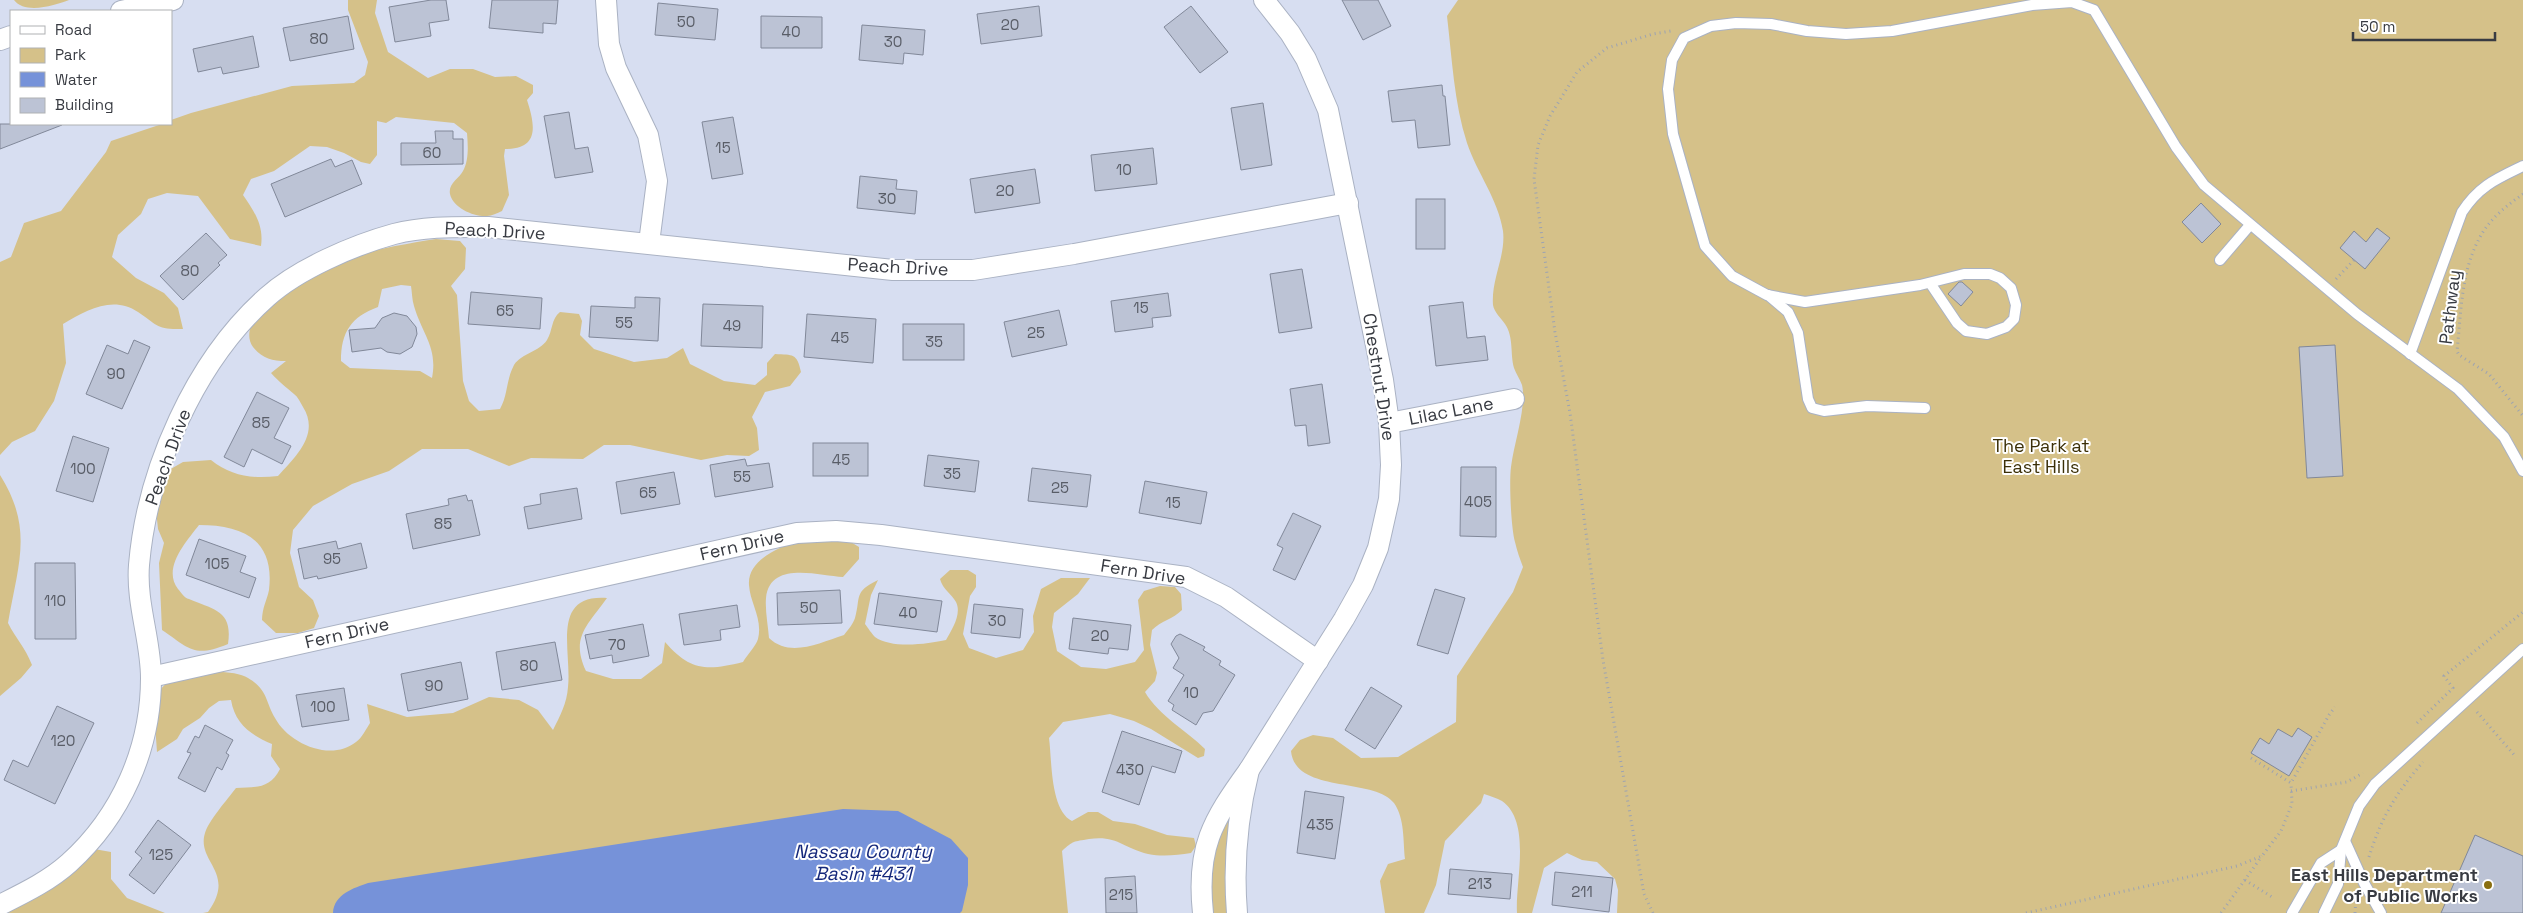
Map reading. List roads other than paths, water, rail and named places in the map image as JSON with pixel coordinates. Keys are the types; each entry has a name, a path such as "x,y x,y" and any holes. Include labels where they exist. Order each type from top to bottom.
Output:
{"street":[{"path":"126,10 173,0"},
{"path":"606,0 609,44 616,68 648,135 657,181 649,243"},
{"name":"Chestnut Drive","path":"1202,913 1201,870 1204,849 1216,820 1250,770 1363,585 1385,524 1389,499 1391,465 1389,424 1334,134 1320,86 1290,33 1264,0"},
{"name":"Peach Drive","path":"0,905 32,889 68,864 97,833 120,799 142,749 149,712 152,677 140,610 139,565 144,524 163,461 180,416 203,374 236,328 268,296 310,269 353,248 395,234 425,228 488,227 892,270 973,270 1074,254 1348,203"},
{"name":"Lilac Lane","path":"1389,424 1514,399"},
{"name":"Fern Drive","path":"152,677 797,533 836,531 881,535 1186,577 1226,598 1318,661"},
{"name":"Chestnut Drive","path":"1237,913 1235,861 1237,826 1250,770"}],"lane":[{"path":"1925,408 1866,406 1824,411 1812,408 1808,399 1798,333 1788,312 1767,294 1732,276 1705,246 1674,134 1668,89 1672,60 1684,38 1711,26 1736,23 1771,24 1807,31 1855,33 1892,31 2024,6 2072,2 2094,10 2176,146 2204,185 2327,289 2458,390 2504,437 2523,471"},
{"path":"2410,354 2462,212 2472,196 2486,184 2523,166"},
{"path":"2220,260 2250,225"},
{"path":"1767,294 1806,302 1930,283 1978,273 2000,278 2011,288 2015,298 2014,319 2006,327 1987,334 1966,331 1957,323 1930,283"},
{"path":"2324,913 2338,884 2343,846 2359,806 2375,784 2523,649"},
{"path":"2343,846 2381,913"},
{"path":"2292,913 2321,863 2343,846"}],"water":[{"name":"Nassau County Basin #431","path":"843,809 898,811 951,839 968,858 968,885 962,911 960,913 333,913 334,906 341,896 368,883"}],"place":[{"name":"East Hills Department of Public Works","path":"2488,885"}],"park label":[{"name":"The Park at East Hills","path":"2041,456"}]}
